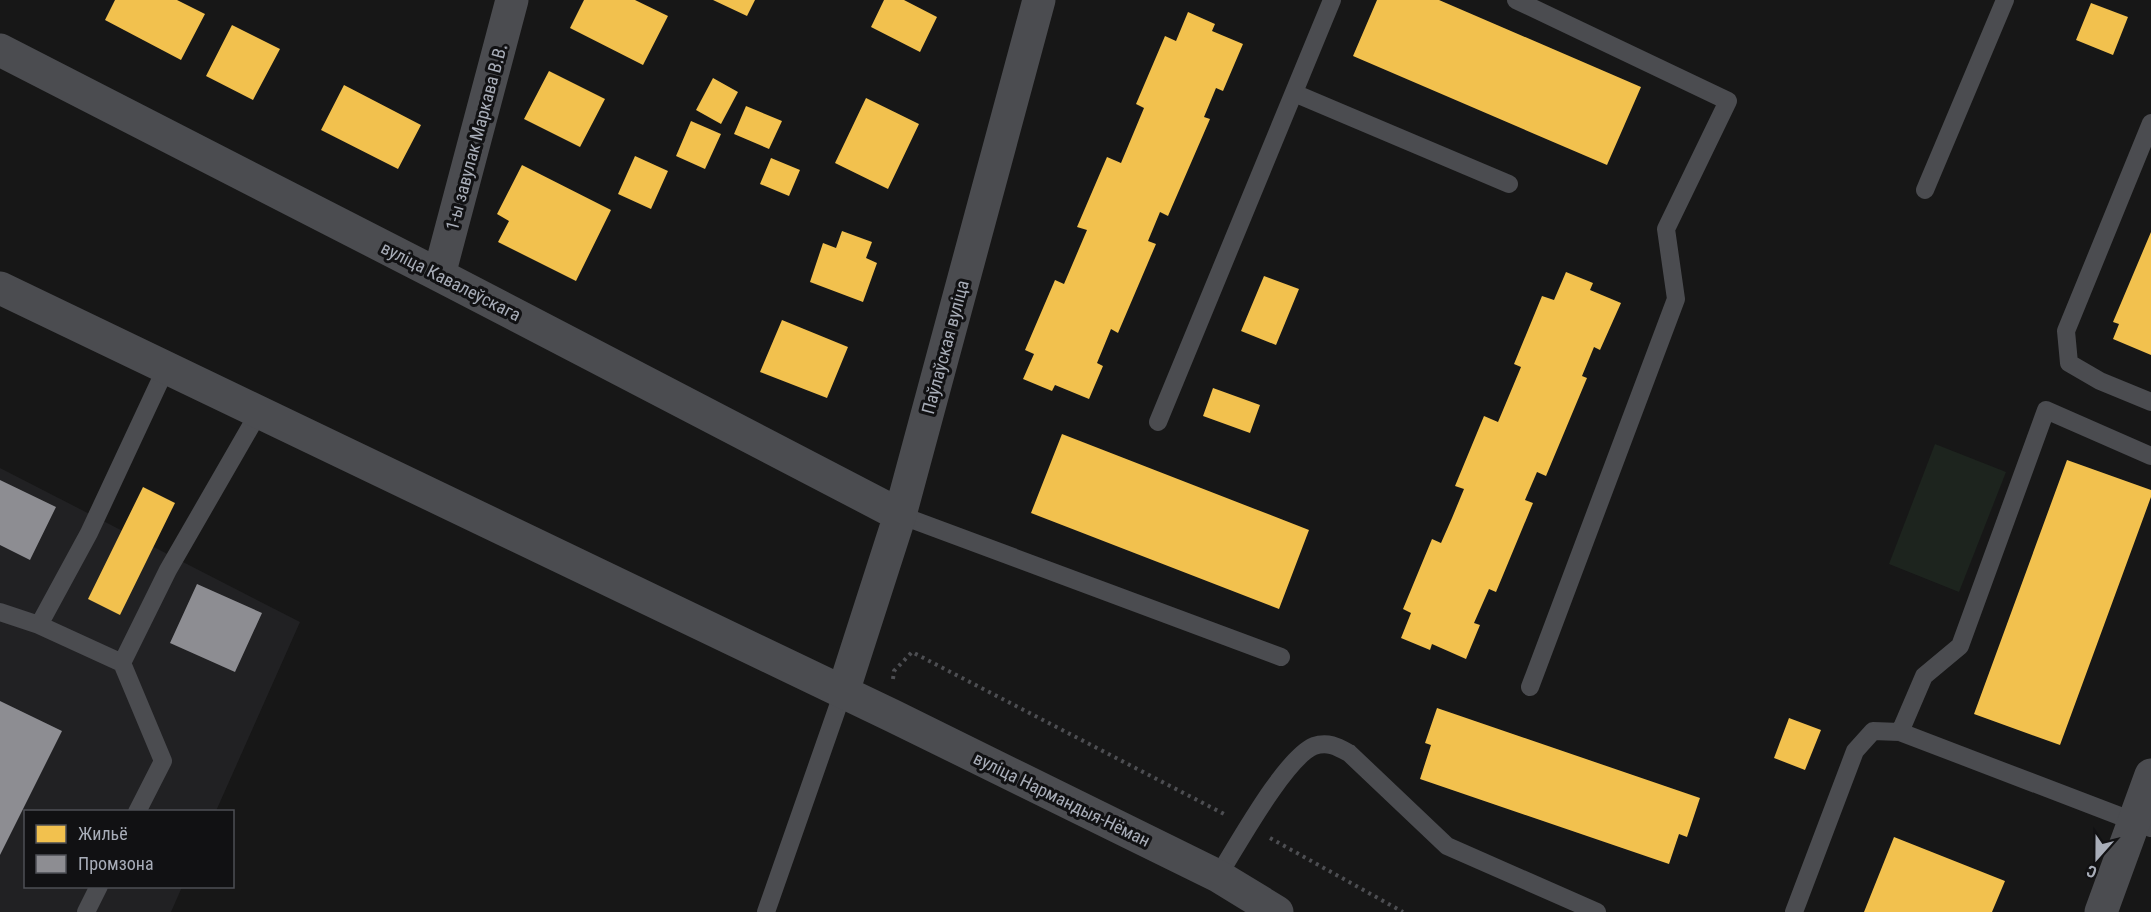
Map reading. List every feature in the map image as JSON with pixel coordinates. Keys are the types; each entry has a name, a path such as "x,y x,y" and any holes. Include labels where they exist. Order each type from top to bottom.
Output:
{"street":[{"name":"1-ы завулак Маркава В.В.","path":"439,275 512,0"},
{"name":"Паўлаўская вуліца","path":"843,692 900,515 1039,0"},
{"name":"вуліца Кавалеўскага","path":"0,50 900,515"},
{"name":"вуліца Нармандыя-Нёман","path":"0,288 843,692 1218,876 1277,912"},
{"path":"2101,912 2143,825 2151,775"}],"lane":[{"path":"1158,422 1332,0"},
{"path":"1516,0 1728,101 1666,229 1676,299 1530,687"},
{"path":"1925,190 2005,0"},
{"path":"1294,93 1509,184"},
{"path":"2151,123 2066,331 2069,363 2100,381 2151,402"},
{"path":"39,625 89,533 166,368"},
{"path":"1900,732 1924,676 1960,646 2046,410 2151,456"},
{"path":"122,663 168,570 259,412"},
{"path":"900,515 1281,657"},
{"path":"0,612 39,625 122,663 163,761 138,810"},
{"path":"766,912 843,692"},
{"path":"1794,912 1855,752 1873,731 1900,732 2143,825"},
{"path":"1218,876 1293,760 1315,746 1333,744 1349,753 1447,846 1597,912"},
{"path":"86,912 98,888"}],"path":[{"path":"912,652 1250,827 1403,912"}],"shaded area":[{"path":"1935,444 2006,472 1959,592 1889,564"},
{"path":"0,468 300,622 216,810 24,810 24,888 182,888 171,912 0,912"}],"building: Жильё":[{"path":"115,0 177,0 205,14 181,60 105,20"},
{"path":"584,0 635,0 668,16 643,65 570,28"},
{"path":"713,0 755,0 747,16"},
{"path":"884,0 904,0 937,17 920,52 871,27"},
{"path":"1377,0 1439,0 1641,87 1607,165 1353,56"},
{"path":"2091,3 2128,17 2113,55 2076,40"},
{"path":"1188,12 1215,24 1212,31 1243,44 1223,91 1216,88 1204,117 1210,119 1168,216 1160,212 1148,241 1156,244 1118,333 1111,329 1097,363 1103,366 1089,399 1055,385 1052,391 1023,379 1034,354 1025,350 1055,280 1064,284 1087,230 1077,227 1107,157 1121,163 1144,108 1136,104 1165,36 1176,41"},
{"path":"232,25 280,49 253,100 206,76"},
{"path":"549,71 605,99 580,147 524,119"},
{"path":"713,78 738,92 721,124 696,110"},
{"path":"344,85 421,125 398,169 321,130"},
{"path":"866,98 919,124 888,189 835,163"},
{"path":"746,106 782,121 769,149 734,134"},
{"path":"691,121 721,134 705,169 676,156"},
{"path":"635,156 668,171 651,209 618,194"},
{"path":"771,158 800,170 789,196 760,184"},
{"path":"522,165 611,210 576,281 498,242 509,221 497,214"},
{"path":"842,231 872,242 866,258 877,263 863,302 810,282 823,243 836,248"},
{"path":"2151,232 2151,355 2113,339 2119,324 2113,322"},
{"path":"1566,272 1593,283 1590,290 1621,303 1600,350 1594,347 1582,376 1587,378 1546,476 1537,472 1525,500 1533,503 1496,592 1489,589 1474,623 1480,625 1466,659 1432,644 1430,650 1401,638 1411,613 1403,609 1432,539 1441,543 1452,518 1464,489 1455,486 1484,416 1498,422 1521,367 1514,364 1542,296 1554,300"},
{"path":"1264,276 1299,289 1276,345 1241,331"},
{"path":"782,320 848,347 827,398 760,372"},
{"path":"1213,388 1260,405 1250,433 1203,416"},
{"path":"1062,434 1309,530 1279,609 1031,513"},
{"path":"2067,460 2151,490 2151,497 2060,745 1974,714"},
{"path":"143,487 175,503 120,615 88,599"},
{"path":"1437,708 1700,798 1687,837 1679,834 1669,864 1420,779 1431,745 1425,743"},
{"path":"1789,718 1821,730 1805,770 1774,758"},
{"path":"1894,837 2005,881 1992,912 1864,912"}],"building: Промзона":[{"path":"0,480 56,507 30,560 0,545"},
{"path":"197,584 262,613 235,672 170,643"},
{"path":"0,701 62,731 0,855"}]}
